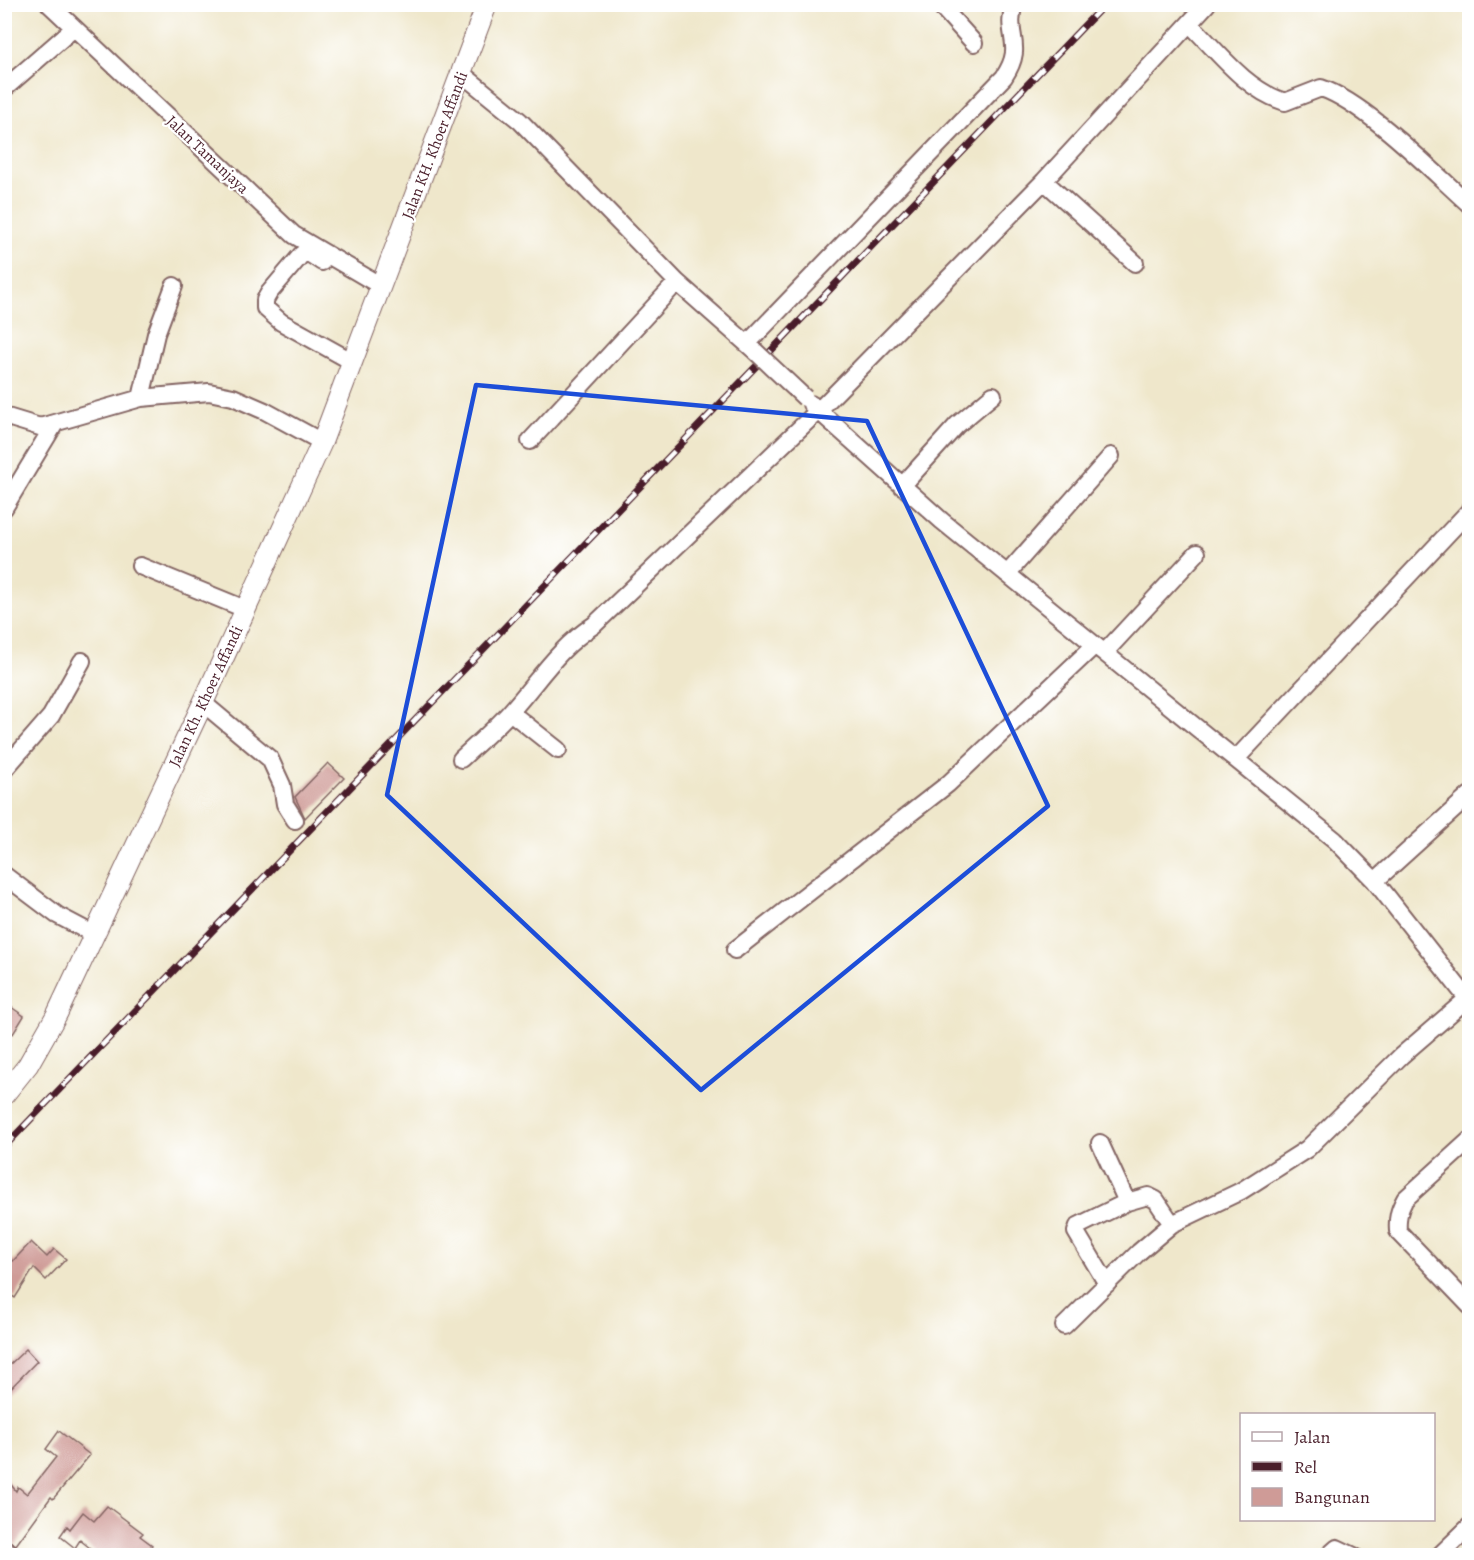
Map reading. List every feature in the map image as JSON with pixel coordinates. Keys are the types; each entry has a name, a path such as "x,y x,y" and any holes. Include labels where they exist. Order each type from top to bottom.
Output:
{"main road":[{"name":"Jalan KH. Khoer Affandi","path":"379,291 487,4"},
{"name":"Jalan Kh. Khoer Affandi","path":"4,1095 40,1044 95,935 283,531 322,442 379,291"}],"street":[{"name":"Jalan Tamanjaya","path":"49,4 294,235 379,291"},
{"path":"939,4 974,43"},
{"path":"751,348 1004,76 1016,52 1010,19 1014,4"},
{"path":"461,759 510,712 551,660 574,638 594,625 818,411 1044,182 1207,4"},
{"path":"1190,24 1244,78 1262,92 1285,102 1321,88 1362,112 1402,144 1470,205"},
{"path":"4,89 74,28"},
{"path":"461,73 520,121 677,282 902,486 1293,808 1335,840 1375,881 1468,1000 1401,1056 1307,1149 1241,1191 1172,1224 1064,1326"},
{"path":"1044,182 1135,263"},
{"path":"353,362 281,322 269,313 265,300 305,253 379,291"},
{"path":"530,441 677,282"},
{"path":"141,398 156,334 174,286"},
{"path":"4,416 33,426 54,425 107,406 141,398 209,392 233,396 322,442"},
{"path":"902,486 957,425 993,395"},
{"path":"4,508 54,425"},
{"path":"1007,574 1111,456"},
{"path":"1236,759 1470,510"},
{"path":"735,950 948,784 1100,649 1197,553"},
{"path":"140,566 245,609"},
{"path":"4,770 51,716 82,661"},
{"path":"203,703 270,759 282,785 285,804 295,820"},
{"path":"510,712 558,750"},
{"path":"1375,881 1470,795"},
{"path":"4,875 57,915 95,935"},
{"path":"1470,1140 1405,1199 1400,1208 1397,1223 1398,1231 1470,1306"},
{"path":"1100,1143 1127,1202"},
{"path":"1107,1284 1077,1228 1081,1224 1127,1202 1151,1197 1172,1224"},
{"path":"1439,1556 1470,1526"},
{"path":"1328,1556 1337,1548 1354,1556"}],"highlighted area":[{"path":"476,385 867,421 1048,806 701,1090 387,795"}],"building":[{"path":"328,763 344,778 305,818 295,797"},
{"path":"11,1007 24,1016 13,1034 4,1027 4,1016"},
{"path":"31,1242 47,1257 54,1249 66,1259 46,1280 34,1268 15,1298 4,1291 4,1256 13,1261"},
{"path":"26,1349 37,1361 4,1395 4,1370"},
{"path":"59,1431 90,1455 53,1499 51,1497 16,1545 4,1538 4,1476 16,1491 18,1487 27,1494 56,1457 46,1449"},
{"path":"107,1506 143,1533 140,1536 152,1545 144,1556 100,1556 80,1540 75,1548 60,1536 67,1526 70,1529 83,1512 94,1521"}],"railway":[{"path":"4,1147 1105,4"}]}
